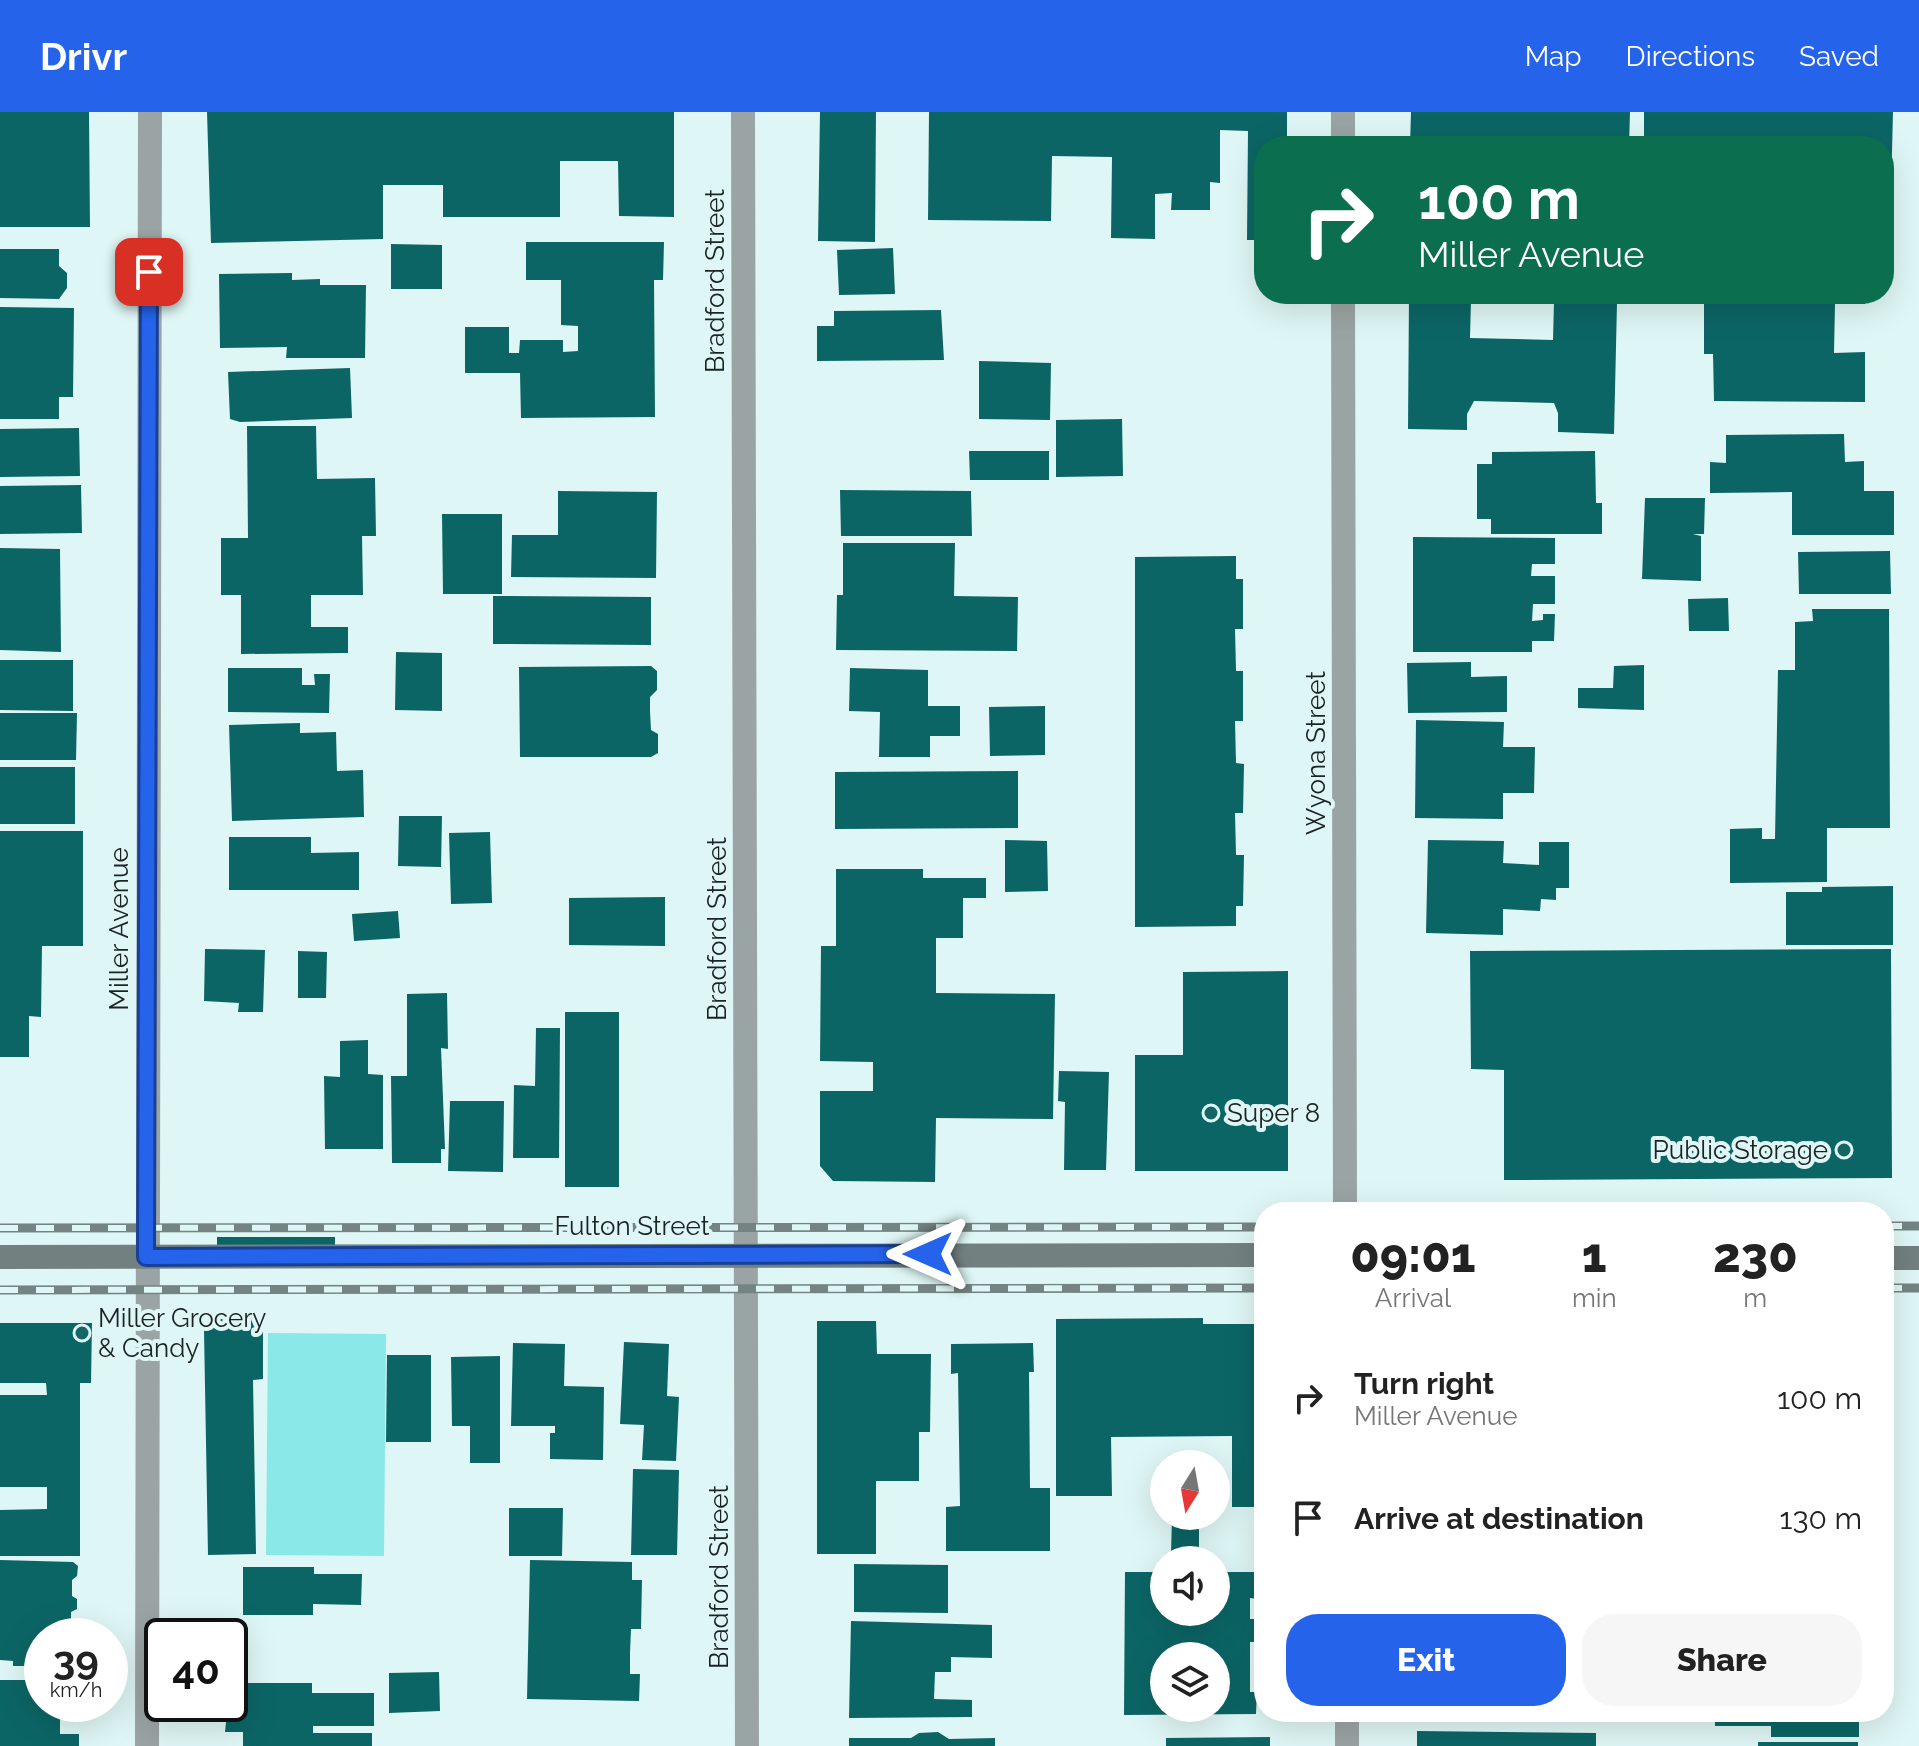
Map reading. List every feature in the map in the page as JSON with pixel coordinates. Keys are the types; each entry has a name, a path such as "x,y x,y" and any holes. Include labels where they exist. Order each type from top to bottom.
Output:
{"street":[{"name":"Miller Avenue","path":"147,1746 150,112"},
{"name":"Bradford Street","path":"743,112 747,1746"},
{"path":"1343,112 1343,136"},
{"name":"Wyona Street","path":"1343,304 1345,1202"},
{"name":"Fulton Street","path":"0,1257 1254,1255"},
{"path":"1894,1258 1919,1258"},
{"path":"1347,1722 1347,1746"}],"shaded area":[{"path":"268,1333 386,1334 384,1556 266,1555"}],"building":[{"path":"0,112 89,112 90,227 0,227"},
{"path":"207,112 674,112 674,217 619,216 618,161 560,161 560,217 443,217 443,185 383,185 383,239 211,243"},
{"path":"820,112 876,112 875,242 818,241"},
{"path":"929,112 1287,112 1287,136 1254,136 1254,240 1247,240 1248,131 1220,130 1220,183 1210,182 1210,210 1171,210 1172,193 1155,194 1155,239 1111,238 1112,157 1052,156 1051,221 928,220"},
{"path":"1411,112 1630,112 1629,136 1410,136"},
{"path":"1644,112 1893,112 1892,136 1644,136"},
{"path":"526,242 664,242 663,280 654,280 655,417 521,418 520,373 465,373 465,327 509,327 509,353 519,353 520,340 563,340 563,352 578,351 578,326 561,325 561,280 526,280"},
{"path":"391,244 442,245 442,289 391,289"},
{"path":"893,248 895,294 839,295 837,250"},
{"path":"0,249 59,249 59,266 67,273 67,288 59,299 0,298"},
{"path":"292,273 292,280 320,279 320,285 366,285 365,358 286,358 287,347 220,348 219,274"},
{"path":"1409,304 1471,304 1470,338 1553,340 1554,304 1617,304 1614,434 1558,432 1558,413 1554,403 1474,401 1467,414 1467,430 1408,429"},
{"path":"1704,304 1835,304 1834,353 1865,352 1865,402 1714,401 1713,354 1704,354"},
{"path":"0,307 74,308 73,397 59,397 59,419 0,419"},
{"path":"941,310 944,360 817,361 817,326 834,326 834,311"},
{"path":"979,361 1051,363 1050,420 979,419"},
{"path":"350,368 352,418 240,422 230,419 228,372"},
{"path":"1122,419 1123,476 1056,477 1056,420"},
{"path":"247,426 316,426 317,479 375,478 376,536 362,536 363,595 311,595 311,627 348,627 348,653 241,654 241,595 221,595 221,538 248,538"},
{"path":"79,428 80,476 0,477 0,429"},
{"path":"1844,434 1845,462 1864,461 1864,491 1894,491 1894,535 1792,535 1792,492 1710,493 1710,462 1726,463 1726,435"},
{"path":"969,451 1049,451 1049,480 970,480"},
{"path":"1595,451 1596,503 1602,503 1602,534 1491,534 1491,519 1477,519 1477,464 1492,464 1492,452"},
{"path":"81,485 82,533 0,534 0,486"},
{"path":"840,490 971,491 972,536 841,536"},
{"path":"558,491 657,492 656,578 511,577 512,535 558,535"},
{"path":"1645,498 1705,498 1704,534 1693,534 1701,536 1701,581 1642,579"},
{"path":"442,514 502,514 502,594 443,594"},
{"path":"1413,537 1555,538 1555,564 1532,564 1531,576 1555,576 1555,604 1533,604 1532,621 1543,620 1543,614 1555,614 1554,641 1532,641 1532,652 1413,652"},
{"path":"843,543 955,543 954,596 1018,597 1017,651 836,650 837,595 843,595"},
{"path":"0,548 60,549 61,652 0,650"},
{"path":"1890,551 1891,594 1799,594 1798,552"},
{"path":"1236,556 1236,579 1243,579 1243,629 1235,629 1236,671 1243,671 1243,721 1235,721 1236,763 1244,764 1243,813 1235,813 1236,855 1244,855 1243,906 1236,906 1236,926 1135,927 1135,557"},
{"path":"493,596 651,597 651,645 493,644"},
{"path":"1728,598 1729,631 1689,631 1688,599"},
{"path":"1812,609 1889,609 1890,828 1827,828 1827,882 1730,883 1730,829 1762,828 1762,839 1775,839 1778,670 1795,670 1795,622 1813,621"},
{"path":"396,652 442,653 442,711 395,710"},
{"path":"0,660 73,660 73,711 0,710"},
{"path":"1471,662 1471,677 1507,676 1507,712 1408,713 1407,663"},
{"path":"1644,665 1644,710 1578,708 1578,688 1613,688 1614,666"},
{"path":"651,666 657,671 657,690 650,697 650,711 651,730 658,734 658,753 651,757 520,757 519,667"},
{"path":"228,668 302,668 302,685 315,685 314,674 330,674 329,713 228,712"},
{"path":"850,668 928,670 928,706 960,706 960,736 930,736 930,757 879,757 880,712 849,711"},
{"path":"1045,706 1045,755 990,756 989,707"},
{"path":"0,713 77,713 76,760 0,760"},
{"path":"1416,720 1504,722 1503,747 1535,747 1534,793 1503,793 1503,819 1415,818"},
{"path":"300,723 300,733 336,732 337,771 363,770 364,817 232,821 229,725"},
{"path":"0,767 75,767 75,824 0,824"},
{"path":"1018,771 1018,828 835,829 835,772"},
{"path":"399,816 442,816 441,867 398,866"},
{"path":"0,831 83,831 83,946 42,946 41,1017 29,1016 29,1057 0,1057"},
{"path":"490,832 492,903 451,904 449,833"},
{"path":"229,837 311,837 311,853 359,852 359,890 229,890"},
{"path":"1005,840 1047,841 1048,891 1005,892"},
{"path":"1428,840 1504,841 1503,863 1539,865 1539,842 1569,842 1569,888 1556,888 1556,900 1541,899 1540,911 1503,909 1503,935 1426,933"},
{"path":"836,869 923,869 923,878 986,878 986,898 963,898 963,938 936,938 936,993 1055,994 1053,1119 936,1118 935,1182 833,1181 820,1166 820,1091 873,1091 873,1062 820,1061 821,946 836,946"},
{"path":"1893,886 1893,945 1786,945 1786,892 1822,892 1822,887"},
{"path":"665,897 665,946 569,945 569,898"},
{"path":"398,911 400,938 354,941 352,914"},
{"path":"205,949 265,950 263,1012 238,1012 239,1003 204,1001"},
{"path":"1891,949 1892,1178 1504,1180 1504,1070 1471,1069 1470,951"},
{"path":"298,951 327,952 326,998 298,998"},
{"name":"Super 8","path":"1288,971 1288,1171 1135,1171 1135,1055 1183,1055 1183,972"},
{"path":"447,993 448,1049 441,1048 445,1149 441,1149 441,1163 392,1163 391,1076 407,1076 407,994"},
{"path":"565,1012 619,1012 619,1187 565,1187"},
{"path":"536,1028 560,1028 559,1158 513,1158 514,1085 535,1086"},
{"path":"368,1040 368,1074 383,1075 383,1149 325,1149 324,1076 340,1077 340,1041"},
{"path":"1059,1071 1109,1072 1106,1170 1064,1170 1065,1102 1058,1101"},
{"path":"450,1101 504,1101 503,1172 448,1171"},
{"path":"217,1237 335,1237 335,1264 217,1264"},
{"path":"1203,1318 1203,1324 1254,1324 1254,1507 1232,1507 1232,1436 1111,1437 1112,1496 1056,1496 1056,1319"},
{"path":"214,1319 263,1319 263,1379 253,1380 256,1554 208,1555 204,1330"},
{"path":"817,1321 876,1321 877,1354 931,1354 930,1432 919,1432 919,1481 876,1481 876,1554 817,1554"},
{"path":"0,1323 92,1323 91,1383 80,1383 80,1556 0,1556 0,1510 47,1509 47,1487 0,1487 0,1395 47,1395 46,1383 0,1383"},
{"path":"624,1342 669,1344 667,1396 679,1397 676,1461 642,1460 644,1425 620,1424"},
{"path":"513,1343 565,1344 564,1386 604,1387 603,1460 550,1459 550,1433 555,1433 555,1426 511,1426"},
{"path":"1033,1343 1034,1372 1029,1372 1030,1488 1050,1488 1050,1551 946,1551 946,1507 960,1506 958,1373 951,1374 951,1344"},
{"path":"387,1355 431,1355 431,1442 386,1442"},
{"path":"500,1356 500,1463 470,1463 470,1426 452,1426 451,1357"},
{"path":"633,1469 679,1470 677,1555 631,1555"},
{"path":"509,1508 563,1508 562,1556 509,1556"},
{"path":"1172,1530 1199,1530 1199,1546 1171,1546"},
{"path":"0,1560 73,1562 78,1566 77,1576 72,1580 72,1596 77,1599 77,1609 71,1612 71,1618 24,1618 24,1666 13,1666 13,1661 0,1660"},
{"path":"530,1560 632,1562 632,1580 642,1580 641,1629 631,1629 630,1653 630,1674 640,1674 639,1701 527,1699"},
{"path":"854,1564 948,1565 948,1613 854,1612"},
{"path":"243,1567 314,1567 314,1574 362,1574 361,1605 313,1604 313,1615 243,1615"},
{"path":"1125,1572 1150,1572 1150,1626 1230,1626 1230,1572 1254,1572 1254,1599 1250,1598 1254,1642 1250,1642 1250,1692 1254,1692 1254,1714 1230,1714 1230,1642 1150,1642 1150,1715 1124,1715"},
{"path":"851,1621 992,1625 992,1658 951,1657 951,1672 935,1672 934,1699 972,1700 972,1717 849,1718"},
{"path":"439,1672 440,1711 389,1713 389,1673"},
{"path":"0,1680 24,1680 24,1722 60,1722 60,1734 79,1734 79,1746 0,1746"},
{"path":"248,1683 312,1683 312,1693 374,1693 374,1726 313,1726 313,1733 372,1733 372,1746 243,1746 243,1732 225,1732 226,1722 248,1722"},
{"path":"1715,1722 1859,1722 1859,1737 1771,1737 1771,1726 1715,1726"},
{"path":"1417,1731 1596,1733 1596,1746 1417,1746"},
{"path":"938,1732 949,1739 995,1738 995,1746 849,1746 849,1738 911,1738 919,1733"},
{"path":"1270,1737 1270,1746 1166,1746 1166,1738"},
{"path":"1758,1742 1858,1742 1858,1746 1758,1746"}],"railway":[{"path":"1894,1226 1919,1226"},
{"path":"0,1228 1254,1227"},
{"path":"0,1290 1254,1288"},
{"path":"1894,1288 1919,1288"}],"place":[{"name":"Super 8","path":"1211,1113"},
{"name":"Public Storage","path":"1844,1150"},
{"name":"Miller Grocery & Candy","path":"82,1333"}],"route":[{"path":"149,272 146,1257 928,1254"}]}
